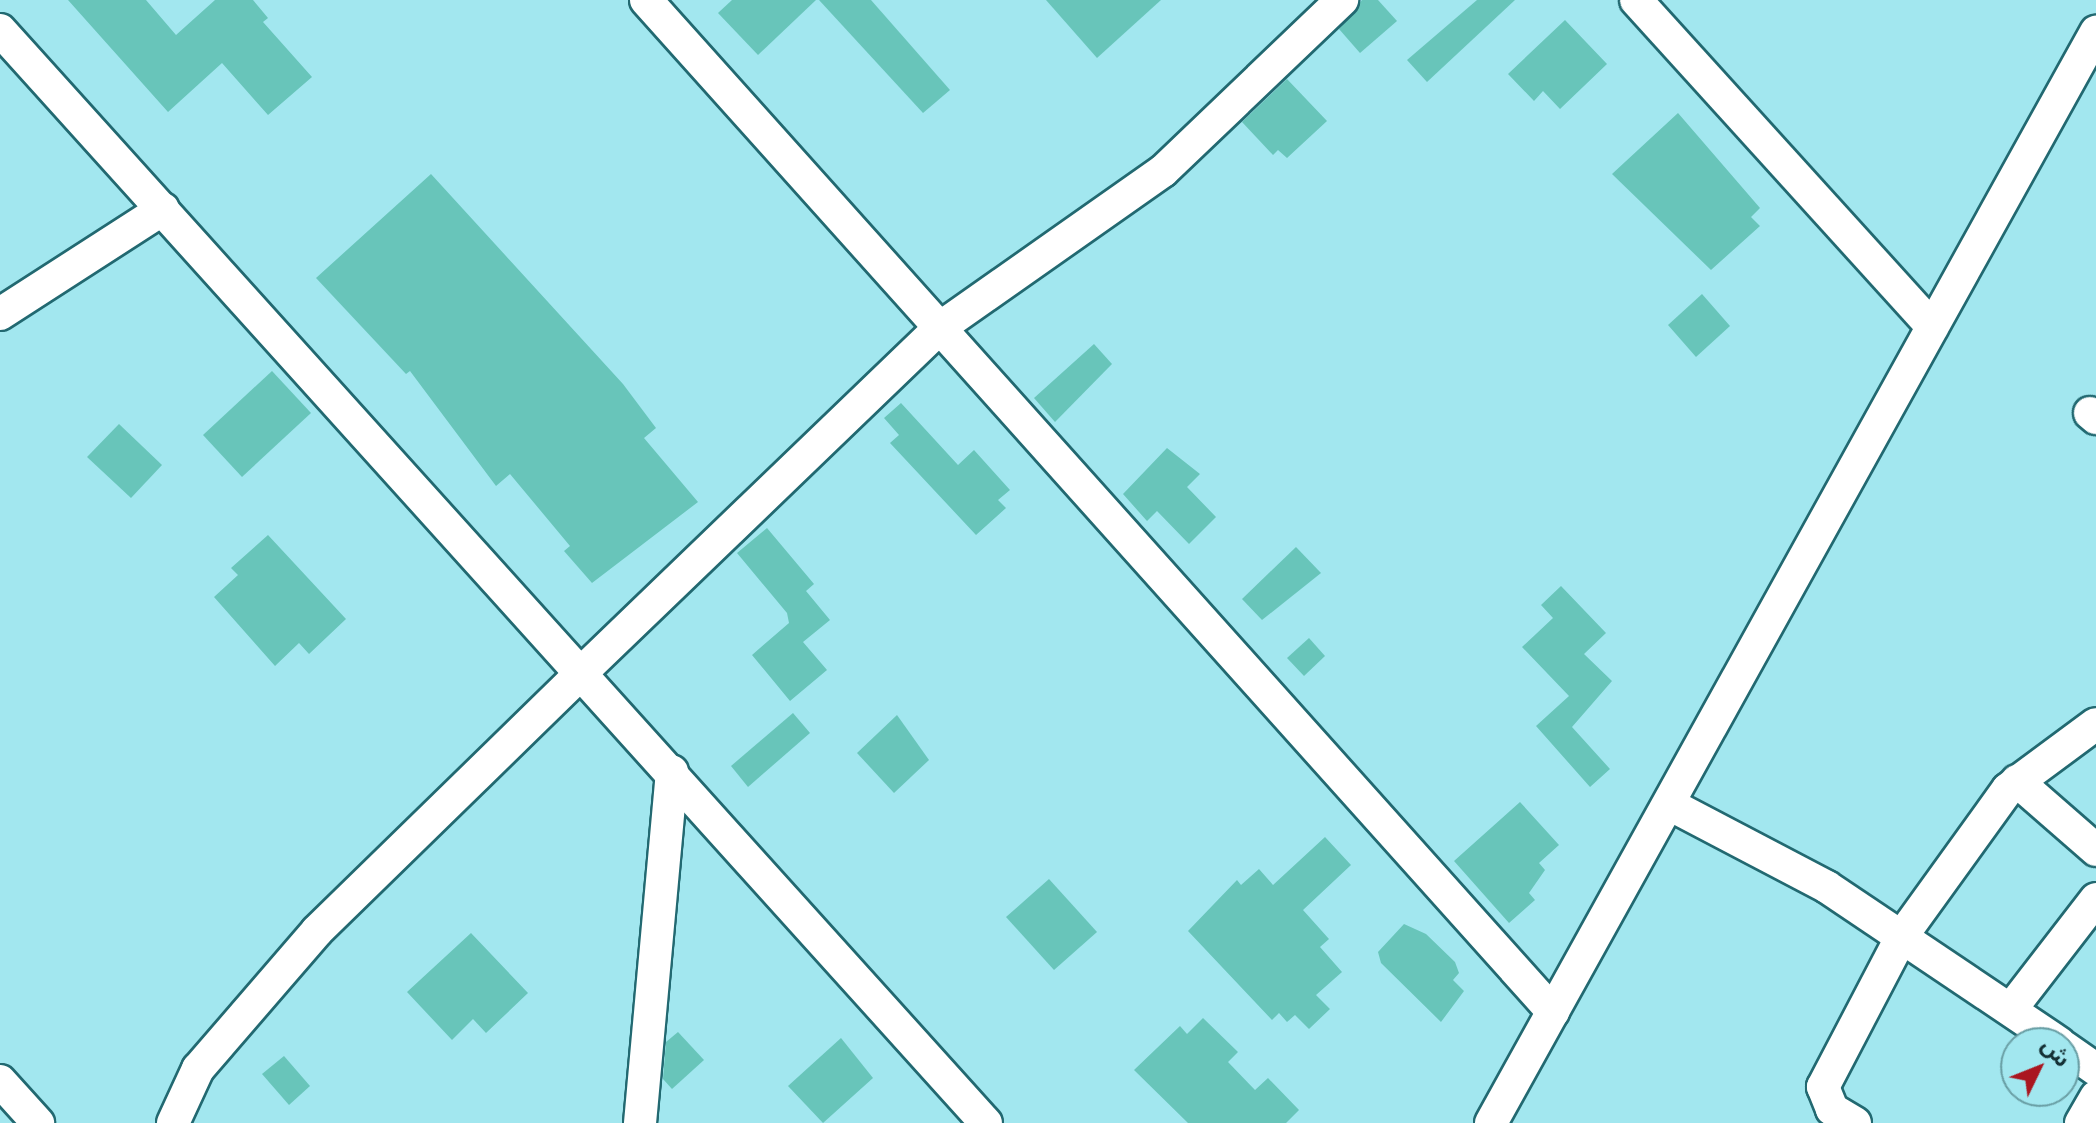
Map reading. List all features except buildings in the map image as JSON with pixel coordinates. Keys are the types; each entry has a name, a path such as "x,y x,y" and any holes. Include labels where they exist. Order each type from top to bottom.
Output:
{"street":[{"path":"646,0 1553,1012"},
{"path":"173,1123 198,1069 298,952 581,673 941,327 1163,171 1342,0"},
{"path":"1636,0 1932,327"},
{"path":"0,30 672,771 986,1123"},
{"path":"1491,1123 2096,32"},
{"path":"0,314 163,209"},
{"path":"1855,1123 1832,1109 1823,1087 1902,936 2017,781 2096,724"},
{"path":"640,1123 672,771"},
{"path":"2017,781 2096,850"},
{"path":"1669,804 1827,887 2036,1027"},
{"path":"2011,1009 2096,899"},
{"path":"0,1081 38,1123"},
{"path":"2081,1123 2096,1097"}]}
